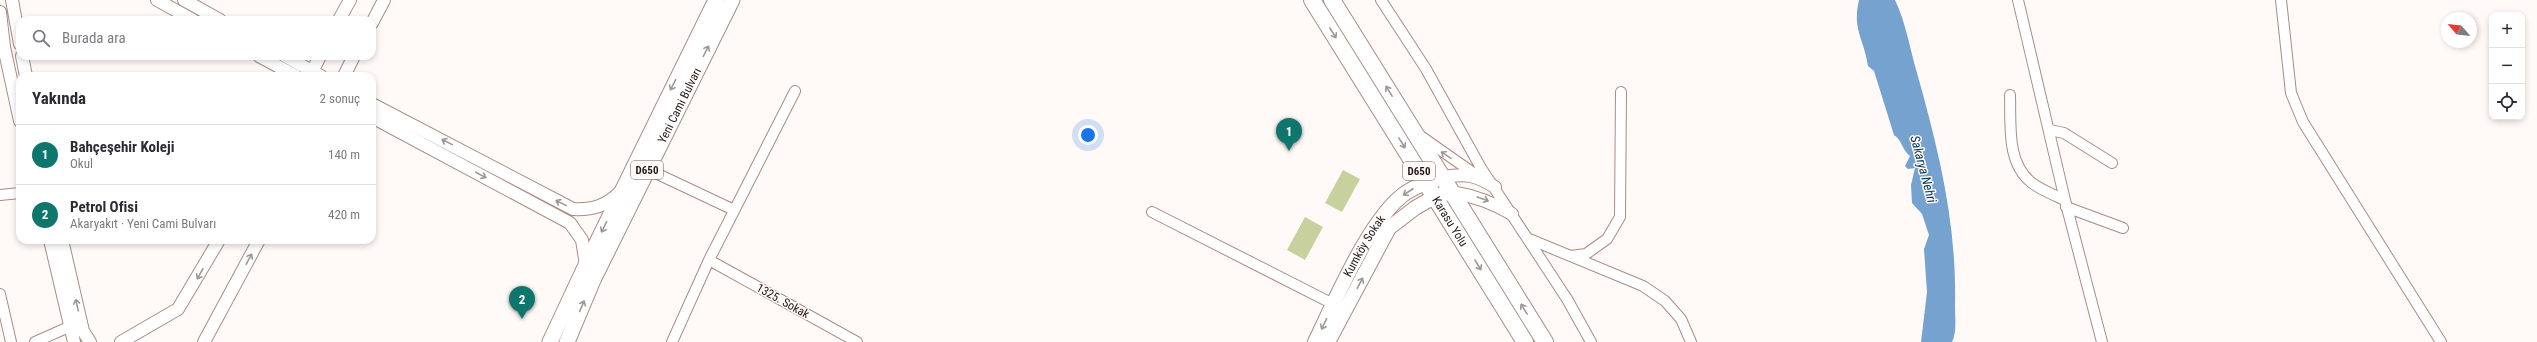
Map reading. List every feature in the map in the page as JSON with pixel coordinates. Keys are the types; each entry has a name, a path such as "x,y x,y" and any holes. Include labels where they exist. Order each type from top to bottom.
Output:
{"highway":[{"name":"Karasu Yolu","path":"1312,0 1436,196 1525,342"},
{"path":"1332,0 1444,178 1544,342"}],"main road":[{"name":"Yeni Cami Bulvarı","path":"550,342 621,191 716,0"},
{"name":"Yeni Cami Bulvarı","path":"567,342 593,280 732,0"},
{"name":"Kumköy Sokak","path":"1328,342 1339,308 1376,226 1389,208 1406,193 1426,182 1444,178"},
{"name":"Kumköy Sokak","path":"1315,342 1339,308 1389,228 1415,208 1436,196 1452,192"}],"street":[{"path":"12,0 16,22"},
{"path":"157,0 186,16"},
{"path":"184,0 213,16"},
{"path":"341,16 350,0"},
{"path":"376,16 384,0"},
{"path":"1381,0 1426,69 1481,168 1495,187 1567,299 1591,342"},
{"path":"2018,0 2050,130 2066,204 2102,342"},
{"path":"2281,0 2291,93 2303,122 2441,342"},
{"path":"0,12 4,46 16,102"},
{"path":"23,60 25,72"},
{"path":"267,60 289,72"},
{"path":"292,60 312,72"},
{"path":"316,72 319,60"},
{"path":"346,72 352,60"},
{"path":"672,342 709,260 795,91"},
{"path":"1569,256 1586,254 1607,239 1620,217 1621,92"},
{"path":"2010,95 2013,154 2017,167 2031,183 2066,204 2123,228"},
{"path":"376,106 573,209 586,210 600,207 610,202 621,191"},
{"path":"376,120 570,224 582,240 586,265"},
{"path":"1412,128 1431,144 1495,187"},
{"path":"2050,130 2064,133 2112,163"},
{"path":"647,169 734,210"},
{"path":"1444,178 1462,174 1479,177"},
{"path":"1452,192 1473,196 1494,203 1512,214"},
{"path":"0,195 16,193"},
{"path":"1152,212 1339,308"},
{"path":"1527,238 1643,286 1665,301 1681,319 1691,342"},
{"path":"51,244 74,342"},
{"path":"63,244 83,331 90,342"},
{"path":"121,342 178,309 217,244"},
{"path":"204,342 257,244"},
{"name":"1325. Sokak","path":"709,260 857,342"},
{"path":"0,294 11,342"},
{"path":"35,342 71,326"}],"green space":[{"path":"1343,170 1360,179 1342,212 1325,203"},
{"path":"1305,217 1323,227 1305,260 1287,250"}],"water":[{"name":"Sakarya Nehri","path":"1859,0 1895,0 1908,36 1939,160 1950,217 1955,276 1955,334 1952,342 1921,342 1927,292 1924,249 1929,235 1922,214 1912,203 1911,185 1915,168 1908,169 1905,166 1910,156 1894,135 1874,71 1868,66 1858,27 1857,10"}],"place":[{"name":"Bahçeşehir Koleji","path":"1289,151"},
{"name":"Petrol Ofisi","path":"522,319"}]}
